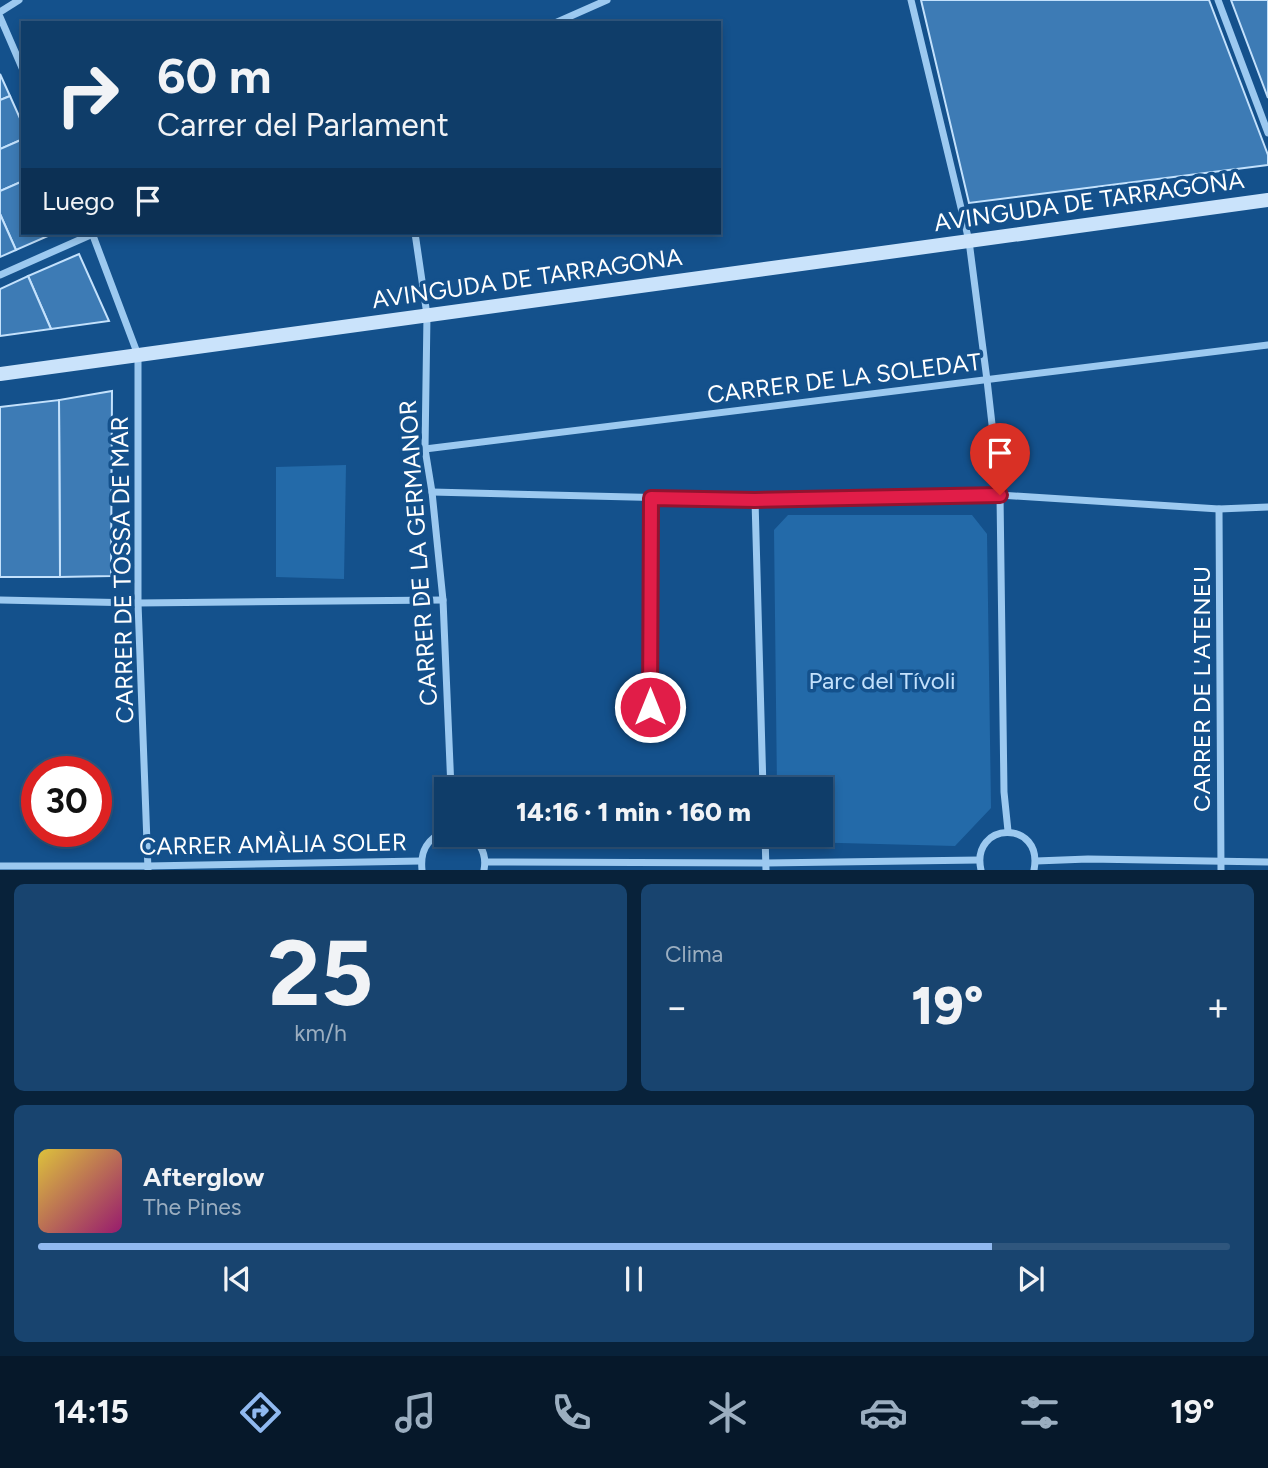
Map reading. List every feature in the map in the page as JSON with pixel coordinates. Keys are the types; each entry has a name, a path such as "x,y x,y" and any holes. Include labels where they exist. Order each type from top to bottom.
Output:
{"street":[{"path":"19,0 0,14 21,65"},
{"path":"560,21 607,0"},
{"path":"911,0 969,241 987,380 1000,495 1004,779 1008,831"},
{"path":"1218,0 1268,133"},
{"name":"AVINGUDA DE TARRAGONA","path":"0,374 1268,200"},
{"path":"0,275 89,235"},
{"path":"94,235 138,355"},
{"name":"CARRER DE LA GERMANOR","path":"415,235 427,315 425,449 443,600 450,777"},
{"name":"CARRER DE LA SOLEDAT","path":"425,449 1268,345"},
{"name":"CARRER DE TOSSA DE MAR","path":"138,355 138,603 148,868"},
{"path":"432,492 755,500 1000,495 1219,509 1268,507"},
{"path":"650,707 651,498"},
{"path":"755,500 763,777"},
{"name":"CARRER DE L'ATENEU","path":"1219,509 1221,866"},
{"path":"0,600 138,603 443,600"},
{"path":"981,870 981,849 997,834 1008,831 1019,834 1028,841 1034,850 1035,865 1088,859 1221,866 1268,862"},
{"path":"422,870 421,861 426,846 434,838"},
{"path":"481,847 485,866 766,866 979,860"},
{"path":"765,847 766,866"},
{"name":"CARRER AMÀLIA SOLER","path":"0,866 148,868 421,861"}],"green space":[{"path":"346,465 344,579 276,577 276,467"},
{"name":"Parc del Tívoli","path":"788,515 972,515 987,534 991,808 955,846 833,843 833,777 777,777 774,530"}],"building":[{"path":"921,0 1209,0 1268,155 1268,165 969,203"},
{"path":"1231,0 1268,0 1268,98"},
{"path":"0,74 10,96 0,100"},
{"path":"10,96 21,121 21,140 0,149 0,100"},
{"path":"21,140 21,182 0,191 0,149"},
{"path":"21,182 21,235 48,236 16,250 0,214 0,191"},
{"path":"0,214 16,250 0,257"},
{"path":"79,254 109,321 51,329 28,276"},
{"path":"28,276 51,329 0,336 0,289"},
{"path":"112,391 111,576 60,577 59,400"},
{"path":"59,400 60,577 0,577 0,407"}],"route":[{"path":"650,707 651,498 755,500 1000,495"}]}
